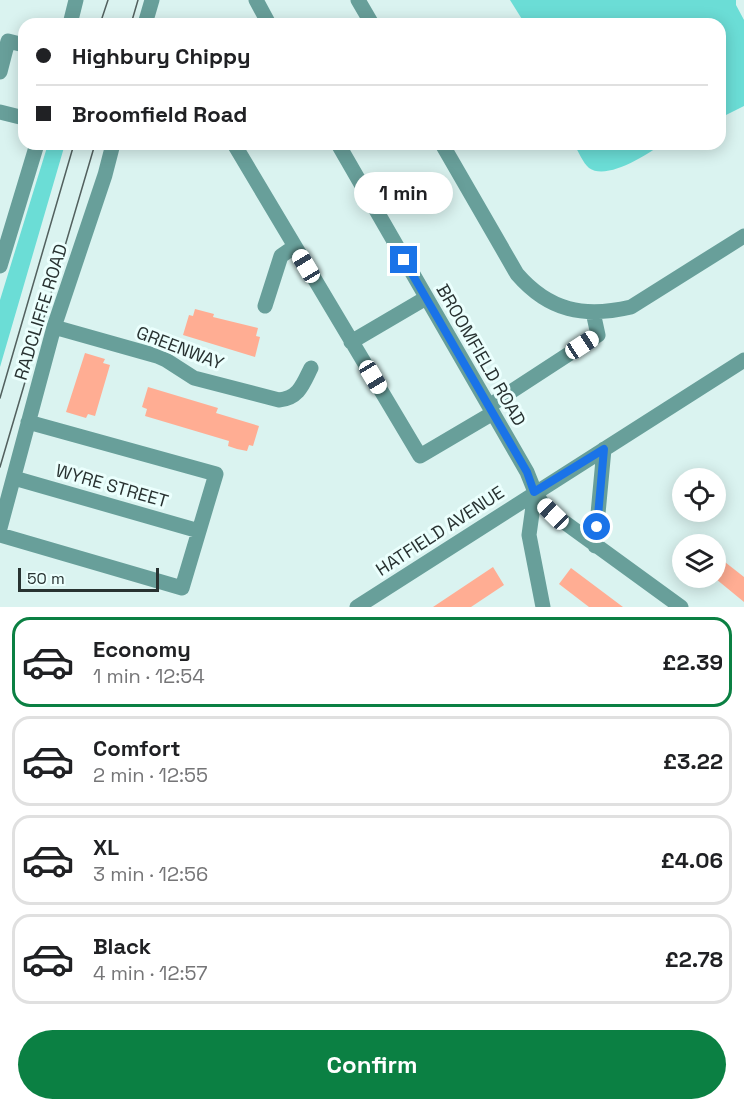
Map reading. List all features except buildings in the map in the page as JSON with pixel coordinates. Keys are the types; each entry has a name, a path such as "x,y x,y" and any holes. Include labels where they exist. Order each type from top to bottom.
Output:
{"street":[{"path":"72,18 76,0"},
{"path":"147,18 152,0"},
{"path":"256,0 266,18"},
{"path":"358,0 368,18"},
{"path":"0,72 8,41 18,44"},
{"path":"0,112 18,116"},
{"path":"0,266 34,150"},
{"name":"RADCLIFFE ROAD","path":"0,528 54,327 111,150"},
{"path":"237,150 420,456 491,410 598,335 593,312"},
{"name":"BROOMFIELD ROAD","path":"341,150 527,472 534,492"},
{"path":"445,150 517,274 530,289 544,299 574,311 612,312 631,307 744,236"},
{"path":"265,306 281,255 294,247"},
{"path":"351,342 426,298"},
{"name":"GREENWAY","path":"54,327 156,356 194,378 266,398 279,400 293,397 299,392 311,368"},
{"name":"HATFIELD AVENUE","path":"357,607 744,360"},
{"path":"0,535 182,588 216,474 28,422"},
{"path":"595,546 604,449"},
{"name":"WYRE STREET","path":"14,478 199,531"},
{"path":"534,492 553,514 681,607"},
{"path":"534,492 529,534 543,607"}],"shaded area":[{"path":"510,0 736,0 736,5 744,20 744,106 726,115 726,18 521,18"},
{"path":"46,150 63,150 0,367 0,300"},
{"path":"577,150 653,150 627,165 606,171 589,168"}],"tram line":[{"path":"102,18 108,0"},
{"path":"133,18 138,0"},
{"path":"0,398 72,150"},
{"path":"0,467 93,150"}],"route":[{"path":"404,260 527,472 534,492 604,449 597,527"}]}
